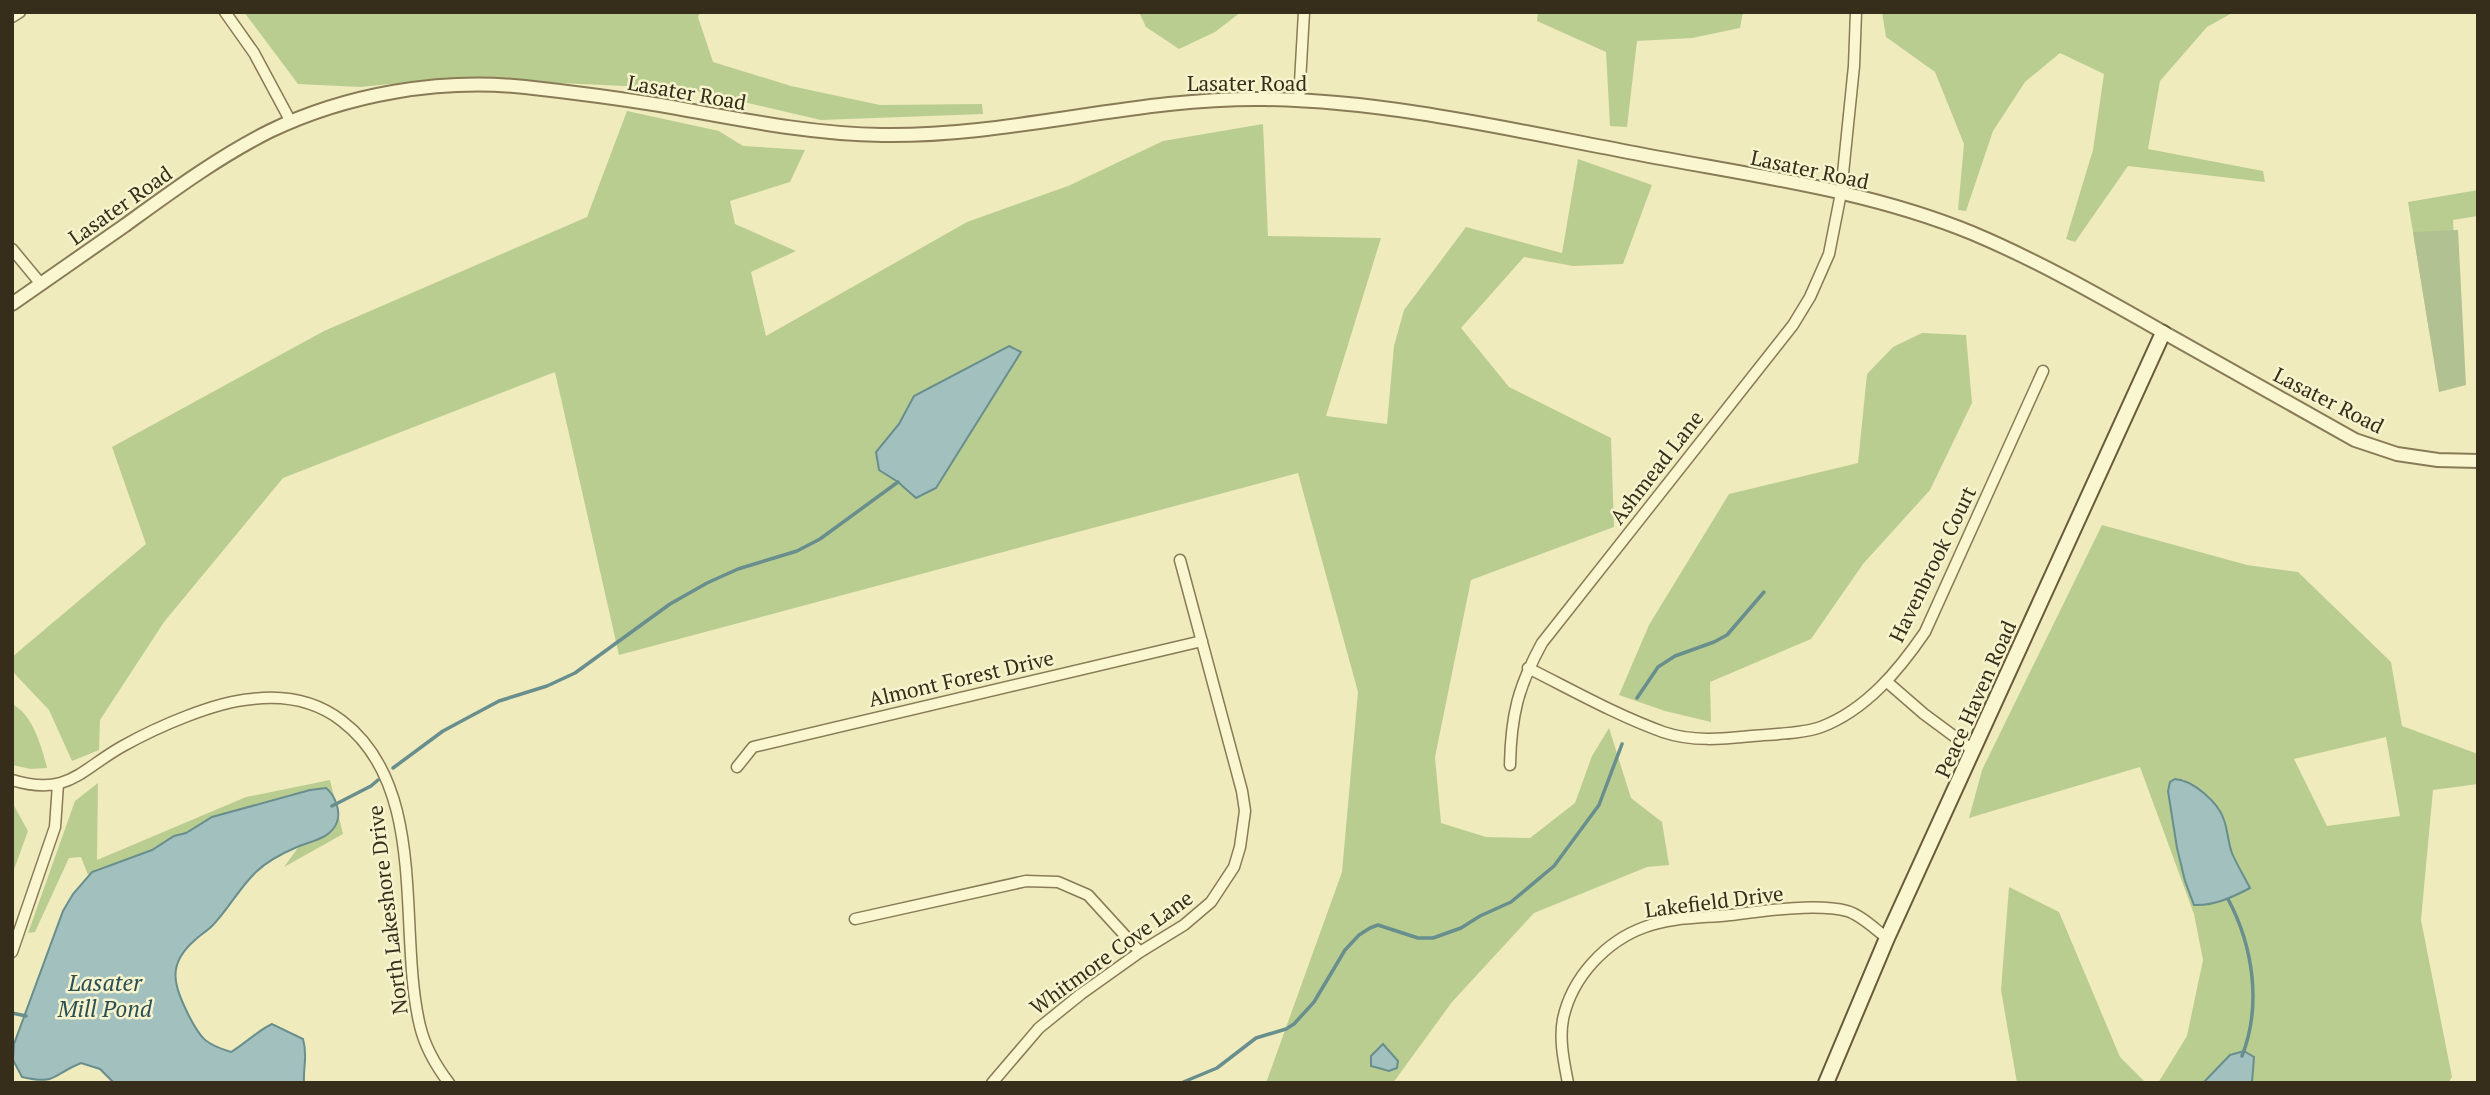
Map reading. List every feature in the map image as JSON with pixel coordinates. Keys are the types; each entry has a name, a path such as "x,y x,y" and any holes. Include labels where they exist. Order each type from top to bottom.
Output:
{"main road":[{"name":"Peace Haven Road","path":"1826,1083 1887,938 2164,333"}],"street":[{"path":"12,17 20,12"},
{"path":"225,12 254,53 290,122"},
{"path":"1299,100 1304,12"},
{"name":"Ashmead Lane","path":"1510,765 1516,699 1528,668 1542,643 1793,325 1810,297 1829,254 1841,193 1854,66 1856,12"},
{"name":"Lasater Road","path":"12,304 210,166 248,143 290,122 331,108 389,94 487,85 649,103 807,130 883,135 991,129 1203,100 1299,100 1422,113 1841,193 1938,220 1995,243 2076,282 2355,440 2397,454 2438,460 2478,461"},
{"path":"12,249 41,284"},
{"name":"Havenbrook Court","path":"1528,668 1664,732 1694,739 1720,740 1819,727 1868,698 1904,663 1925,632 2043,371"},
{"name":"Whitmore Cove Lane","path":"992,1083 1039,1028 1081,994 1184,925 1211,902 1224,885 1240,847 1245,811 1242,791 1180,560"},
{"name":"Almont Forest Drive","path":"737,767 753,747 1202,641"},
{"path":"1886,681 1924,714 1974,751"},
{"name":"North Lakeshore Drive","path":"12,780 36,785 58,784 84,773 107,755 138,738 230,702 290,698 322,708 342,721 375,755 387,775 394,795 404,861 420,1026 431,1055 449,1083"},
{"path":"12,952 55,827 58,784"},
{"path":"855,919 1026,881 1058,882 1088,895 1140,952"},
{"name":"Lakefield Drive","path":"1568,1083 1562,1044 1563,1019 1578,982 1599,956 1623,936 1648,925 1756,912 1818,908 1850,911 1887,938"}],"green space":[{"path":"244,12 700,12 698,17 713,62 791,86 880,105 982,104 983,114 821,120 687,89 453,78 360,87 298,84"},
{"path":"1139,12 1241,12 1215,32 1179,49 1146,27"},
{"path":"1538,12 1743,12 1740,28 1692,38 1637,41 1627,127 1610,126 1606,52 1537,21"},
{"path":"1882,12 2234,12 2207,27 2160,81 2148,149 2263,171 2265,182 2128,166 2075,242 2066,239 2093,150 2104,74 2060,53 2025,82 1993,131 1966,211 1958,210 1964,144 1935,72 1886,37"},
{"path":"627,111 719,131 743,146 805,150 790,182 730,201 735,224 796,251 751,272 766,336 967,222 1068,186 1163,141 1263,124 1268,236 1381,238 1326,416 1387,424 1394,346 1404,310 1466,227 1562,253 1578,159 1652,185 1623,264 1573,266 1524,257 1461,328 1509,387 1611,438 1614,527 1471,580 1435,757 1441,823 1486,837 1530,838 1575,803 1592,756 1609,728 1631,798 1662,822 1669,865 1647,867 1534,913 1452,1002 1393,1083 1266,1083 1342,872 1358,692 1298,473 619,655 555,372 283,478 164,622 100,720 99,750 72,761 49,710 12,671 12,657 146,544 112,447 324,331 587,217"},
{"path":"2478,190 2478,216 2453,220 2459,326 2429,330 2408,202"},
{"path":"2458,230 2466,385 2439,392 2413,232"},
{"path":"1922,333 1966,335 1972,403 1930,490 1863,564 1811,639 1710,682 1711,722 1665,711 1619,695 1649,625 1729,494 1858,463 1867,374 1893,347"},
{"path":"2102,525 2247,565 2298,572 2391,662 2402,726 2478,754 2478,784 2433,790 2421,920 2452,1077 2448,1083 2252,1083 2254,1057 2244,1051 2230,1055 2203,1083 2158,1083 2187,1036 2203,960 2194,914 2140,767 1969,818 1982,770","holes":["2386,737 2400,816 2327,826 2294,759","2183,779 2218,808 2224,818 2231,851 2250,887 2208,904 2194,905 2177,848 2170,808"]},
{"path":"12,704 26,715 31,723 47,768 31,769 12,765"},
{"path":"330,780 343,834 284,867 300,845 312,842 326,788 212,817 186,834 174,836 152,850 88,875 81,857 69,858 35,932 28,933 75,801 98,783 97,860 246,797"},
{"path":"12,802 28,831 12,875"},
{"path":"2009,887 2059,912 2120,1057 2146,1083 2017,1083 2001,990"}],"water":[{"path":"1009,346 1021,352 936,488 916,498 879,470 876,452 899,424 914,396"},
{"path":"2175,779 2190,783 2217,807 2224,820 2232,853 2250,888 2230,898 2194,905 2177,848 2168,791 2170,782"},
{"name":"Lasater Mill Pond","path":"326,788 338,808 334,828 320,839 297,847 265,864 244,885 218,920 186,949 176,967 180,995 193,1024 205,1040 231,1052 272,1024 303,1039 304,1083 114,1083 100,1069 81,1063 53,1078 42,1080 22,1077 13,1060 14,1044 63,911 73,894 92,872 152,850 212,817"},
{"path":"1383,1044 1398,1061 1397,1068 1389,1071 1371,1066 1371,1056"},
{"path":"2244,1051 2254,1057 2252,1083 2203,1083 2230,1055"}],"waterway":[{"path":"393,768 443,731 499,701 547,686 575,673 670,604 707,583 738,569 797,551 820,539 898,482"},
{"path":"1637,698 1658,667 1675,656 1727,635 1764,592"},
{"path":"1181,1083 1217,1068 1256,1038 1294,1024 1314,1002 1345,950 1370,928 1378,925 1418,938 1433,938 1461,928 1511,902 1554,866 1599,805 1622,744"},
{"path":"332,806 378,780"},
{"path":"2228,899 2244,936 2252,976 2252,1017 2242,1056"},
{"path":"12,1013 26,1016"}]}
